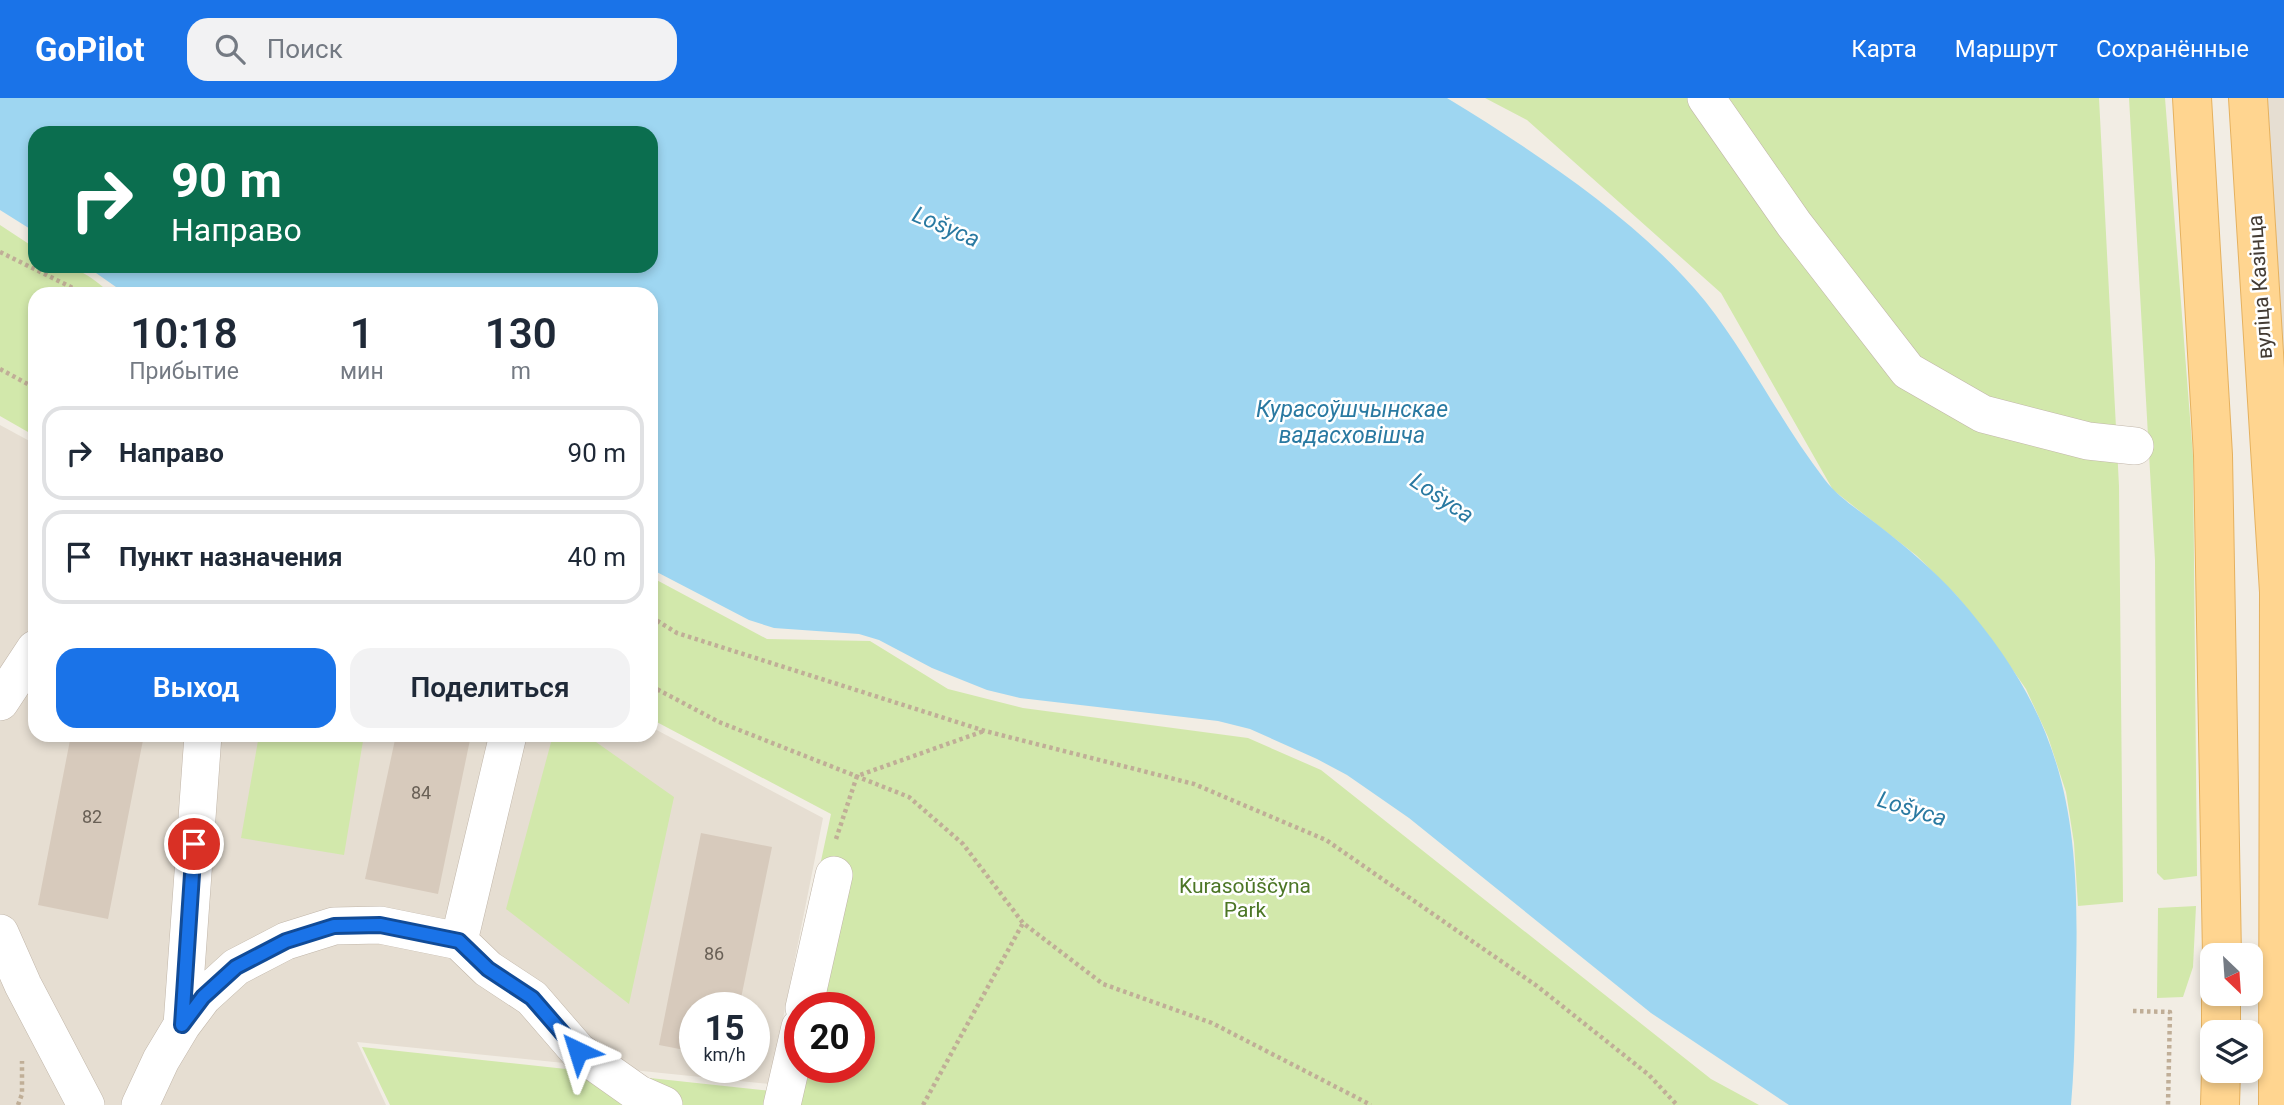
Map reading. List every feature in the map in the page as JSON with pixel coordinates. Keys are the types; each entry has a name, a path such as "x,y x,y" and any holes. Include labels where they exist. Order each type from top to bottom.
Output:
{"main road":[{"path":"2192,98 2213,468 2222,943"},
{"name":"вуліца Казінца","path":"2248,98 2282,592 2278,1105"},
{"path":"2197,166 2210,178 2224,181 2240,176 2253,165"},
{"path":"2220,1105 2221,1083"}],"street":[{"path":"1706,98 1794,224 1908,371 1983,414 2088,441 2135,446"},
{"path":"0,702 28,660"},
{"path":"182,1025 203,742"},
{"path":"459,941 506,742"},
{"path":"807,992 834,859"},
{"path":"141,1105 161,1060 182,1025 203,997 236,967 286,941 322,929 334,926 380,925 459,941 488,969 532,998 578,1051 639,1094 664,1105"},
{"path":"0,933 11,989 86,1105"},
{"path":"782,1105 787,1083"}],"path":[{"path":"0,252 28,266"},
{"path":"42,273 71,287"},
{"path":"0,369 28,384"},
{"path":"658,621 677,633 985,731 1194,784 1326,840 1537,986 1649,1075 1677,1105"},
{"path":"658,690 719,722 909,797 963,844 1023,923 1103,984 1212,1023 1371,1105"},
{"path":"857,776 985,731"},
{"path":"834,859 857,776"},
{"path":"923,1105 1023,923"},
{"path":"2133,1011 2170,1012 2168,1105"}],"shaded area":[{"path":"2266,98 2284,98 2284,361"},
{"path":"0,425 28,440 28,742 658,742 658,731 823,818 788,992 784,992 784,1014 770,1084 760,1083 770,1083 770,992 679,992 679,1075 357,1042 386,1105 0,1105"}],"green space":[{"path":"1485,98 2099,98 2119,486 2123,902 2078,906 2074,843 2066,792 2048,737 2026,689 1957,596 1917,556 1833,490 1721,293 1527,120"},
{"path":"2129,98 2165,98 2193,456 2197,876 2164,880 2157,873 2155,560"},
{"path":"0,225 28,243 28,273 82,273 102,287 28,287 28,432 0,416"},
{"name":"Kurasoŭščyna Park","path":"658,581 767,639 870,641 948,689 1023,708 1248,738 1321,770 1711,1079 1759,1105 390,1105 362,1047 772,1091 784,1035 784,1083 875,1083 875,992 793,992 831,814 658,723"},
{"path":"258,742 363,742 344,855 241,838"},
{"path":"551,742 596,742 674,797 629,1004 506,909"},
{"path":"2196,906 2193,967 2183,997 2157,998 2158,908"}],"water":[{"name":"Курасоўшчынскае вадасховішча","path":"0,98 1447,98 1584,189 1650,243 1679,271 1721,323 1825,480 1949,587 1994,642 2022,685 2043,728 2059,771 2069,817 2076,916 2071,1105 1789,1105 1651,1013 1409,818 1347,775 1317,759 1250,729 1218,721 1020,698 987,690 932,668 879,640 859,634 774,628 749,620 658,573 658,287 116,287 96,273 658,273 658,126 28,126 28,228 0,210"}],"building":[{"path":"70,742 143,742 108,919 38,905"},
{"path":"394,742 470,742 438,894 365,879"},
{"path":"701,833 772,847 742,992 679,992 679,1049 659,1045"}],"route":[{"path":"194,844 182,1025 203,997 236,967 286,941 334,926 380,925 459,941 488,969 532,998 578,1051"}],"water label":[{"name":"Lošyca","path":"946,227"},
{"name":"Lošyca","path":"1442,498"},
{"name":"Lošyca","path":"1912,809"}]}
